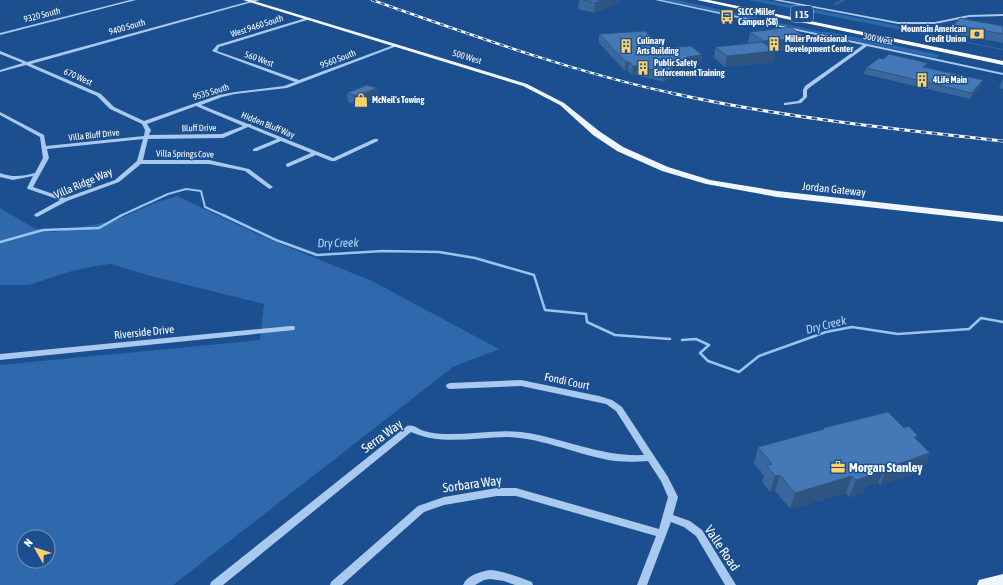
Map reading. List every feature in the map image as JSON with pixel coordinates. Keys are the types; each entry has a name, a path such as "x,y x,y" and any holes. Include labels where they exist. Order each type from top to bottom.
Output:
{"highway":[{"name":"I 15","path":"700,0 1003,63"},
{"name":"I 15","path":"732,0 936,41"}],"main road":[{"name":"500 West","path":"249,1 538,90 562,104 608,142 636,157 665,169"},
{"name":"Jordan Gateway","path":"665,169 709,182 748,190 1003,219"},
{"path":"984,585 1003,580"}],"street":[{"name":"9320 South","path":"0,34 134,0"},
{"name":"9400 South","path":"0,71 249,1 258,0"},
{"name":"300 West","path":"657,0 1003,74"},
{"path":"776,0 898,23 927,24 945,22 969,16 1003,14"},
{"name":"West 9460 South","path":"214,51 218,46 306,19"},
{"path":"786,104 799,102 805,97 805,90 807,87 866,45"},
{"name":"9560 South","path":"285,87 395,46"},
{"name":"560 West","path":"214,51 299,82"},
{"name":"670 West","path":"0,52 99,95 112,108 144,123"},
{"name":"9535 South","path":"144,123 197,104 235,93 285,87"},
{"name":"Hidden Bluff Way","path":"197,104 333,160 376,140"},
{"path":"0,113 42,136 46,158 30,188 65,200"},
{"path":"140,162 148,130 144,123"},
{"name":"Bluff Drive","path":"147,137 223,136 249,126"},
{"name":"Villa Bluff Drive","path":"44,148 147,137"},
{"path":"255,150 281,139"},
{"path":"288,165 316,153"},
{"name":"Villa Springs Cove","path":"140,162 209,162 247,170 270,187"},
{"name":"Villa Ridge Way","path":"37,215 65,200 117,181 140,162"},
{"path":"0,175 4,178 13,178 37,174"},
{"name":"Riverside Drive","path":"0,357 291,328"},
{"name":"Fondi Court","path":"450,386 521,383 604,400 614,405 622,413 672,494 673,500 648,574 642,585"},
{"name":"Serra Way","path":"215,585 410,428 431,437 514,434 626,459 650,458"},
{"name":"Sorbara Way","path":"334,585 421,509 436,503 497,492 525,494 662,534"},
{"name":"Valle Road","path":"668,518 687,524 700,533 731,585"},
{"path":"468,585 477,577 489,574 528,585"}],"shaded area":[{"path":"663,0 677,0 821,32 829,32 940,55 936,58"},
{"path":"749,0 765,0 885,23 923,33 1003,50"},
{"path":"177,196 261,236 372,281 499,349 453,367 173,585 0,585 0,365 260,340 264,304 151,276 111,264 72,271 29,285 0,285 0,208 34,228 53,232 114,221 157,202"}],"building":[{"path":"583,0 601,0 595,3"},
{"path":"960,18 1003,26 1003,34 954,25"},
{"path":"790,27 807,38 763,41 750,32"},
{"path":"645,31 663,48 691,46 702,55 688,57 665,73 633,66 629,62 626,62 599,34"},
{"path":"762,42 776,51 727,56 715,47"},
{"path":"889,54 928,63 923,67 983,80 972,93 866,68 879,58 884,59"},
{"path":"367,85 377,88 357,96 347,93"},
{"name":"Morgan Stanley","path":"888,412 904,428 909,426 918,436 914,437 930,453 887,468 885,467 865,472 869,476 856,480 852,476 795,493 780,475 775,476 767,466 772,464 758,447 824,429 823,428"}],"waterway":[{"path":"835,4 844,0"},
{"name":"Dry Creek","path":"121,215 168,194 186,189 201,191 205,207 225,216"},
{"name":"Dry Creek","path":"0,242 43,230 99,228 121,215"},
{"name":"Dry Creek","path":"223,215 276,240 317,255 383,251 439,252 475,258 534,275 545,310 586,314 587,322 615,335 670,339"},
{"name":"Dry Creek","path":"682,340 696,339 709,345 700,353 708,361 739,372 759,356 826,332 852,327 898,334 969,329 981,318 1003,322"}],"railway":[{"path":"372,0 560,64 675,94"},
{"path":"671,93 675,94"},
{"path":"675,94 795,116 1003,141"}],"place":[{"name":"SLCC-Miller Campus (SB)","path":"727,17"},
{"name":"Mountain American Credit Union","path":"977,34"},
{"name":"Miller Professional Development Center","path":"774,44"},
{"name":"Culinary Arts Building","path":"626,46"},
{"name":"Public Safety Enforcement Training","path":"643,68"},
{"name":"4Life Main","path":"922,80"},
{"name":"McNeil's Towing","path":"361,100"},
{"name":"Morgan Stanley","path":"838,467"}]}
